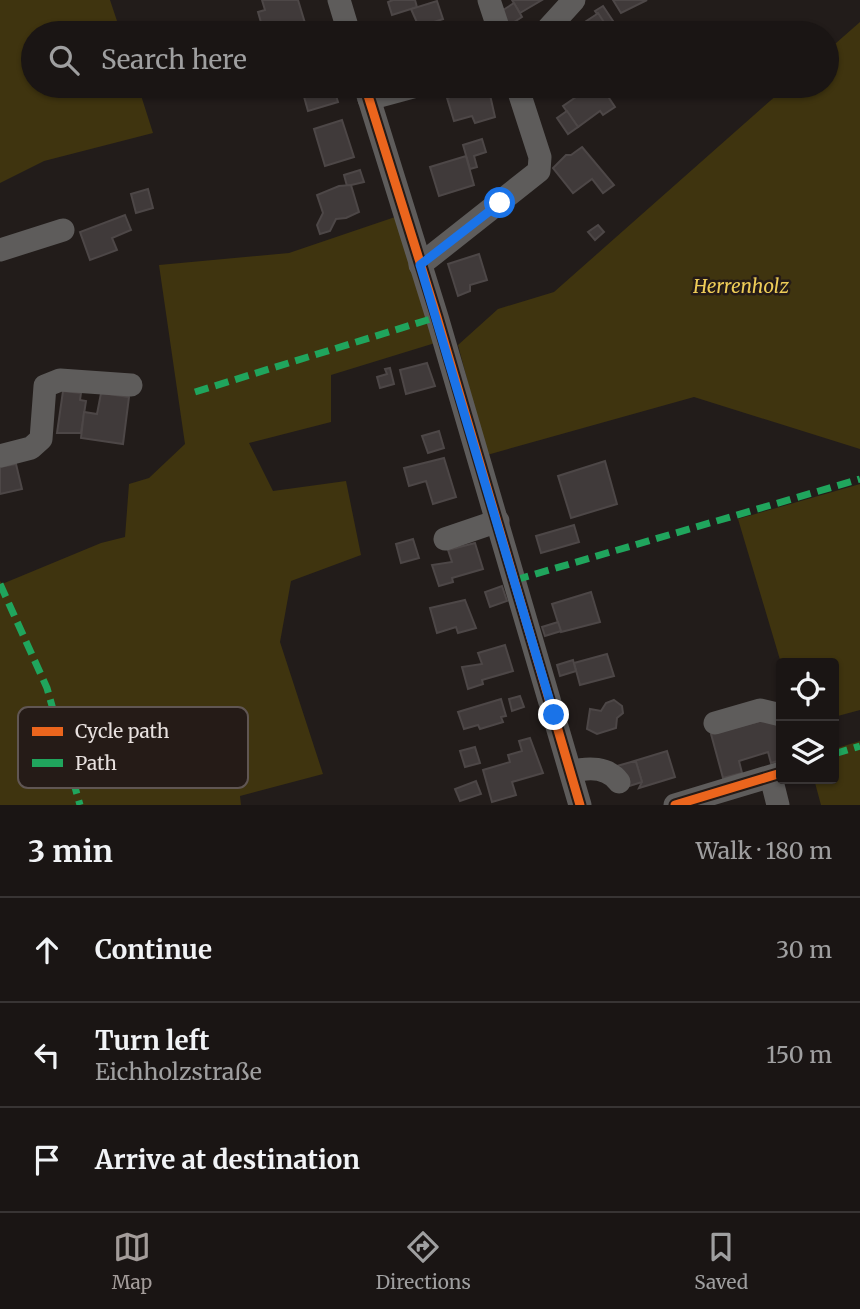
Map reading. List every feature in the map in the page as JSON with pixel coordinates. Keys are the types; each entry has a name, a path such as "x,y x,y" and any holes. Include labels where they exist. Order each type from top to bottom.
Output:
{"street":[{"path":"339,0 345,21"},
{"path":"489,0 496,21"},
{"path":"555,21 574,0"},
{"path":"369,98 498,521 580,805"},
{"path":"420,265 538,171 540,158 521,98"},
{"path":"0,250 63,230"},
{"path":"0,456 31,448 41,439 44,386 60,380 131,385"},
{"path":"445,539 498,521"},
{"path":"715,723 760,710 776,714"},
{"path":"570,772 591,769 602,771 612,774 619,782"},
{"path":"675,805 776,775"},
{"path":"777,784 778,805"}],"green space":[{"path":"0,0 110,0 117,21 21,21 21,98 142,98 153,133 44,161 0,183"},
{"name":"Herrenholz","path":"860,22 860,449 694,397 487,455 458,345 498,309 554,292 773,98 839,98 839,40"},
{"path":"398,216 435,343 331,375 331,422 249,443 273,491 346,481 361,555 291,581 280,642 323,774 240,796 241,805 0,805 0,581 2,584 101,543 125,537 129,484 149,478 185,444 159,265 289,253"},
{"path":"860,484 860,710 839,716 839,658 780,658 738,519"},
{"path":"860,741 860,805 821,805 815,784 839,784 839,747"}],"building":[{"path":"262,0 298,0 304,21 261,21 258,12 265,10"},
{"path":"415,0 417,7 392,15 388,2"},
{"path":"512,0 542,0 520,13"},
{"path":"613,0 647,0 621,13"},
{"path":"437,1 443,19 416,21 411,9"},
{"path":"514,3 522,17 516,21 505,21 500,12"},
{"path":"603,6 613,21 602,21 595,11"},
{"path":"597,14 603,21 586,21"},
{"path":"304,98 337,98 338,102 308,111"},
{"path":"447,98 491,98 495,117 475,123 472,116 454,121"},
{"path":"575,98 609,98 615,107 603,115 600,111 578,127 563,106"},
{"path":"567,111 578,127 568,134 557,118"},
{"path":"342,120 354,157 325,166 314,129"},
{"path":"482,139 486,152 474,156 477,167 470,169 463,145"},
{"path":"582,147 614,185 603,193 592,179 573,193 553,168 566,155 571,155"},
{"path":"466,156 474,185 439,196 430,167"},
{"path":"360,170 364,182 347,186 344,175"},
{"path":"351,185 359,212 336,219 330,231 320,234 317,225 323,213 317,195 339,186"},
{"path":"148,189 153,208 136,213 131,194"},
{"path":"125,215 131,230 112,238 117,250 90,260 80,232"},
{"path":"598,225 604,232 595,240 588,232"},
{"path":"479,254 487,280 470,285 470,291 458,296 448,264"},
{"path":"427,363 435,386 406,394 400,370"},
{"path":"390,368 394,384 380,388 377,377 387,374 385,369"},
{"path":"63,391 81,393 80,400 86,401 81,433 57,433"},
{"path":"101,393 129,397 123,444 81,438 84,412 97,414"},
{"path":"439,431 444,448 428,453 422,436"},
{"path":"444,458 456,497 433,504 426,481 409,486 404,468"},
{"path":"605,461 617,504 571,518 558,476"},
{"path":"16,464 22,489 0,494 0,467"},
{"path":"574,525 579,542 541,553 536,536"},
{"path":"413,539 419,558 401,563 396,544"},
{"path":"475,543 483,569 452,578 453,582 439,586 432,565 452,562 448,550"},
{"path":"502,586 507,601 490,607 485,592"},
{"path":"591,592 600,622 561,632 552,604"},
{"path":"465,600 476,628 458,633 456,627 437,633 430,608"},
{"path":"558,622 561,631 545,636 542,627"},
{"path":"505,645 513,671 482,680 483,684 468,689 462,667 482,664 478,653"},
{"path":"607,654 614,676 580,685 574,663"},
{"path":"573,660 576,671 560,676 557,665"},
{"path":"520,696 524,707 512,711 509,699"},
{"path":"501,699 506,716 501,717 503,722 480,729 478,725 464,729 458,712"},
{"path":"614,700 622,706 623,713 617,718 616,728 597,734 587,729 590,709 601,711 606,703"},
{"path":"775,717 776,762 771,763 768,752 739,761 742,773 723,778 711,734"},
{"path":"530,738 543,773 512,782 516,795 492,802 483,770 510,762 508,755 522,751 519,741"},
{"path":"475,747 480,763 465,767 460,751"},
{"path":"667,751 675,777 639,788 642,782 636,762 631,762"},
{"path":"636,762 642,782 623,788 617,766"},
{"path":"476,781 481,794 460,801 455,789"}],"marked path":[{"path":"195,392 437,317"},
{"path":"515,580 860,479"},
{"path":"0,584 47,688 52,707"},
{"path":"839,752 860,746"},
{"path":"75,788 80,805"}],"cycle path":[{"path":"369,98 437,317 580,805"},
{"path":"675,805 776,775"}],"route":[{"path":"500,203 420,265 554,715"}]}
